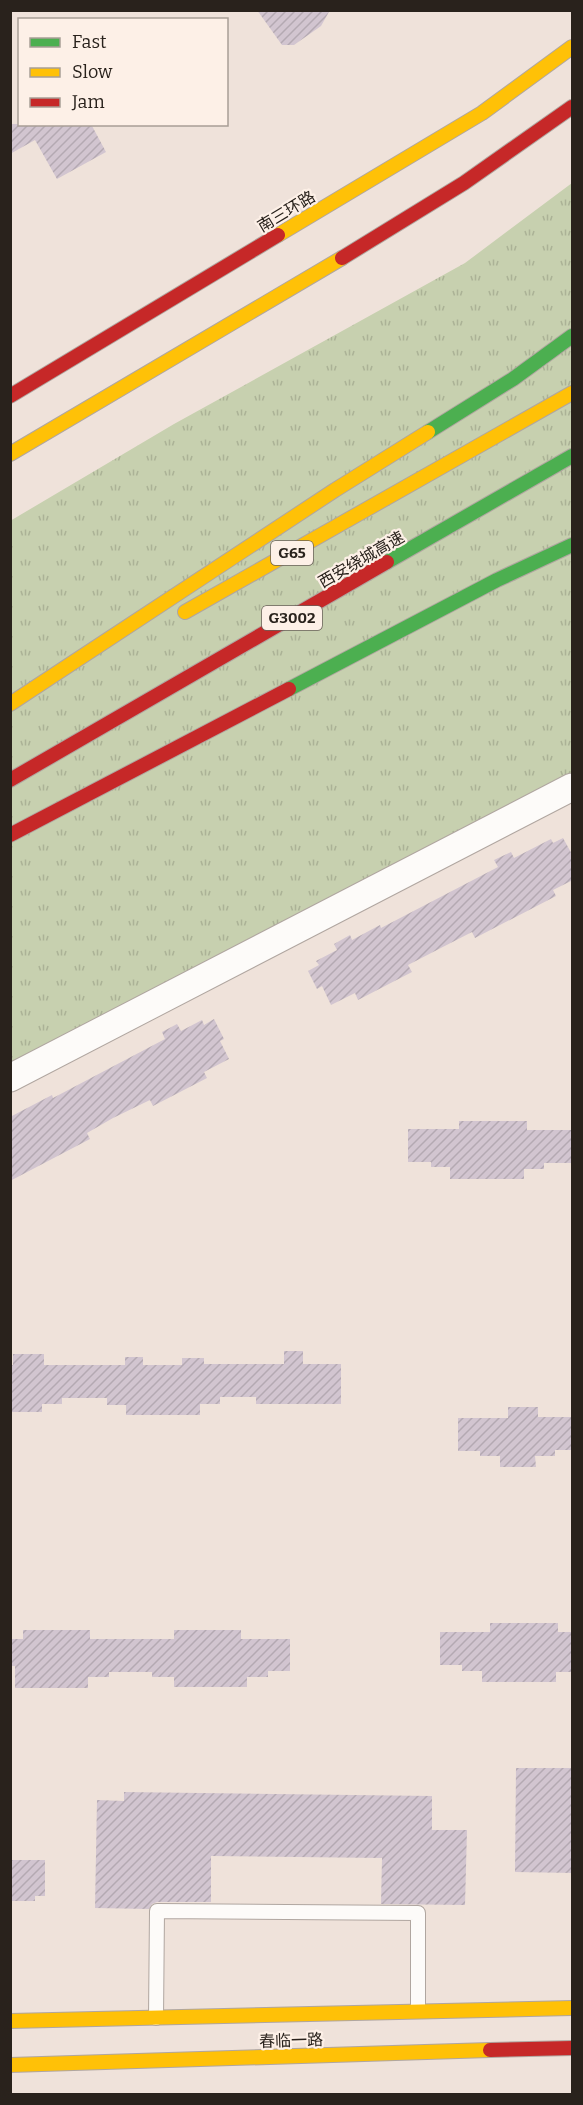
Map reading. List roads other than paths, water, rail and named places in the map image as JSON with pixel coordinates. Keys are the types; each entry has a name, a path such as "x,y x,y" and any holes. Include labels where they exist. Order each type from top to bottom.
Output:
{"main road":[{"name":"南三环路","path":"10,396 482,113 573,47"},
{"path":"10,454 256,311 423,209 491,165 573,107"},
{"path":"10,704 335,490 513,379 573,336"},
{"name":"G65","path":"174,619 573,393"},
{"name":"西安绕城高速","path":"10,780 573,456"},
{"path":"10,835 497,580 573,537"},
{"path":"497,580 573,544"},
{"path":"10,710 113,653"},
{"name":"春临一路","path":"10,2021 573,2008"},
{"name":"春临一路","path":"10,2065 573,2048"}],"street":[{"path":"10,1078 573,788"}],"lane":[{"path":"156,2018 157,1911 418,1913 418,2012"}]}
